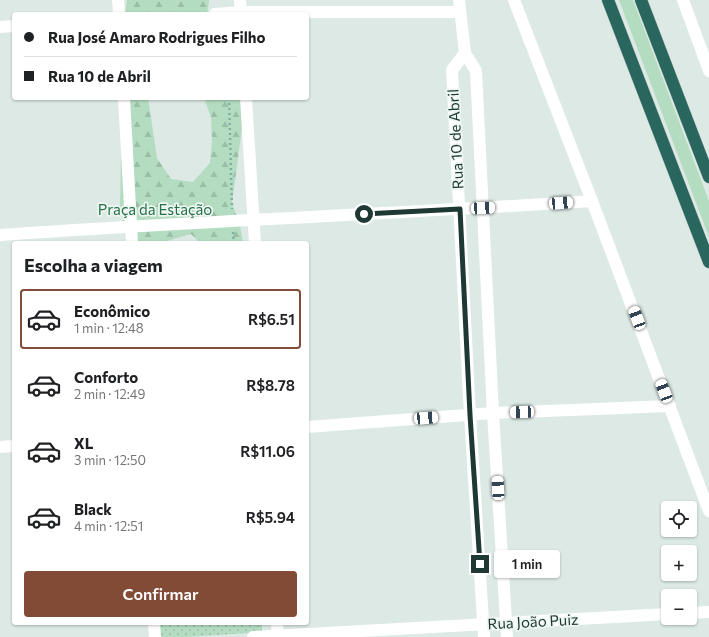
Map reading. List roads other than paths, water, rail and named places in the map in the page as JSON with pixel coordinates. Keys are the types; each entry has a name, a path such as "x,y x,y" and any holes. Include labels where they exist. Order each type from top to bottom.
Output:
{"highway":[{"path":"608,0 709,262"},
{"path":"641,0 709,176"}],"street":[{"path":"118,0 119,12"},
{"path":"240,0 241,12"},
{"path":"514,0 592,201 709,511"},
{"path":"682,0 709,70"},
{"path":"272,12 459,6"},
{"name":"Rua 10 de Abril","path":"459,6 465,53 476,71 493,413 507,637"},
{"path":"0,27 12,26"},
{"name":"Rua 10 de Abril","path":"465,53 452,70 470,415 484,637"},
{"path":"124,100 132,241"},
{"path":"246,100 255,241"},
{"path":"0,235 232,220 483,208 592,201"},
{"path":"309,427 493,413 670,406"},
{"path":"0,447 12,446"},
{"path":"697,613 709,612"},
{"name":"Rua João Puiz","path":"253,637 661,614"},
{"path":"154,625 155,637"},
{"path":"277,625 278,636"}],"park label":[{"name":"Praça da Estação","path":"155,210"}]}
